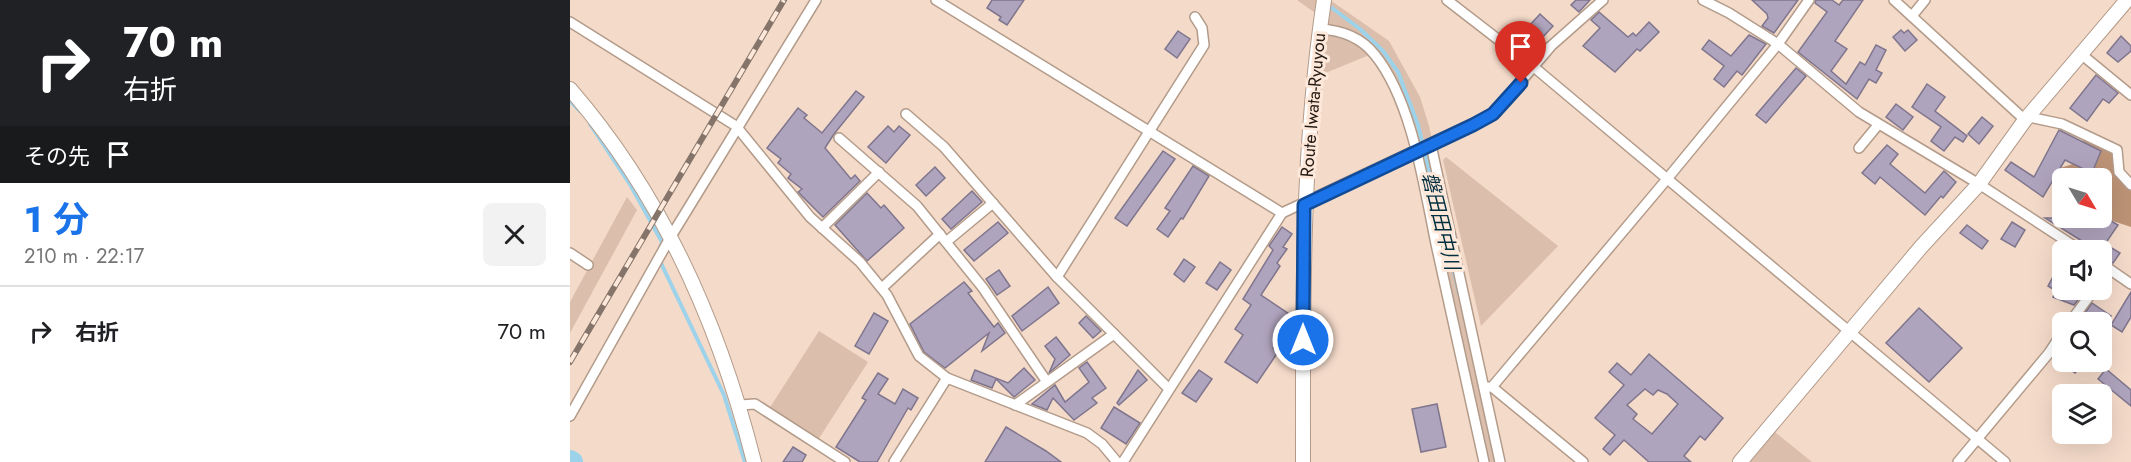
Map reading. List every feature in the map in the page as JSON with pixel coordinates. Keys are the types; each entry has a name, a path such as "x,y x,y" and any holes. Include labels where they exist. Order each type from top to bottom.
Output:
{"street":[{"path":"570,416 736,126 816,0"},
{"path":"936,0 1282,213"},
{"name":"Route Iwata-Ryuyou","path":"1304,462 1304,205 1323,0"},
{"path":"1447,0 1535,68 2004,462"},
{"path":"1123,462 1282,213 1304,205 1493,114 1535,68 1551,46 1603,0"},
{"path":"1488,387 1667,179 1778,44 1809,0"},
{"path":"1894,0 2027,118 2062,124 2117,150 2119,172 2131,185"},
{"path":"1912,16 1925,0"},
{"path":"1740,462 1921,247 1979,184 2027,118 2127,0"},
{"path":"1706,1 1778,44 1859,112 1878,125 1979,184 2065,240"},
{"path":"1057,277 1204,45 1202,28 1195,16"},
{"path":"570,22 736,126 822,228 860,262 882,288 919,356 947,378 1088,433 1102,444 1117,462"},
{"path":"1319,29 1346,33 1374,53 1392,81 1416,152 1484,462"},
{"path":"2081,54 2131,95"},
{"path":"570,89 598,121 638,178 690,277 740,405 754,462"},
{"path":"906,114 944,147 1057,277 1169,389"},
{"path":"1859,148 1878,125"},
{"path":"839,138 917,206 983,288 1047,382"},
{"path":"1431,145 1488,387 1500,462"},
{"path":"822,228 879,172"},
{"path":"882,288 943,238 993,203"},
{"path":"570,253 588,265"},
{"path":"2112,271 2131,284"},
{"path":"1015,405 1114,334"},
{"path":"1958,462 2052,348"},
{"path":"894,462 947,378"},
{"path":"1488,387 1583,462"},
{"path":"740,405 755,404 845,462"}],"shaded area":[{"path":"1297,0 1330,0 1389,41 1420,97 1429,126 1500,462 1484,462 1425,171 1399,100 1371,45 1349,29 1331,29 1374,53 1323,74 1326,29 1321,17"},
{"path":"2085,135 2117,150 2119,172 2131,189 2131,227 2112,221 2112,168 2060,168 2073,164"},
{"path":"1446,157 1558,246 1481,326 1443,160"},
{"path":"627,197 637,210 570,333 570,302"},
{"path":"819,331 868,362 816,443 767,412"},
{"path":"1765,424 1812,462 1737,462"}],"building":[{"path":"992,0 1024,0 1007,25 999,20 1001,17 987,8"},
{"path":"1576,0 1590,0 1579,12 1571,5"},
{"path":"1752,0 1798,0 1774,33 1762,26 1768,18 1767,14"},
{"path":"1816,0 1832,0 1839,5 1843,0 1863,0 1835,41 1847,49 1831,71 1846,84 1860,62 1865,65 1876,45 1886,50 1876,70 1882,73 1876,83 1869,79 1857,99 1798,52 1827,12 1815,3"},
{"path":"1599,12 1628,37 1633,33 1636,36 1649,22 1659,32 1640,51 1637,49 1615,72 1583,46 1600,28 1591,20"},
{"path":"1540,14 1553,26 1531,50 1518,38"},
{"path":"1901,30 1904,33 1908,30 1917,40 1905,51 1893,37"},
{"path":"1178,31 1190,39 1177,58 1165,49"},
{"path":"1749,35 1766,44 1742,75 1737,71 1724,87 1714,79 1724,66 1702,49 1709,40 1731,56"},
{"path":"2121,36 2131,46 2131,51 2118,62 2107,53"},
{"path":"1796,68 1806,76 1766,123 1756,115"},
{"path":"2096,75 2118,93 2109,103 2103,99 2087,121 2070,108"},
{"path":"1927,84 1945,97 1935,111 1967,136 1963,142 1955,137 1944,151 1931,141 1941,127 1912,107"},
{"path":"856,91 864,97 825,148 851,179 855,175 860,181 823,217 798,192 802,189 788,178 791,174 778,163 781,159 767,148 798,108 807,115 804,118 822,133"},
{"path":"1896,104 1913,117 1903,130 1886,117"},
{"path":"1982,117 1993,126 1979,144 1968,134"},
{"path":"888,126 894,132 899,126 910,135 886,163 868,147"},
{"path":"2059,130 2101,151 2094,168 2082,168 2065,160 2060,168 2052,168 2052,182 2043,197 2005,170 2011,162 2034,177"},
{"path":"1887,145 1898,154 1890,164 1925,193 1944,171 1956,182 1925,215 1880,177 1875,184 1862,173"},
{"path":"1163,151 1175,159 1127,226 1115,218"},
{"path":"1193,166 1209,176 1183,219 1181,218 1168,237 1157,229 1170,211 1165,208"},
{"path":"935,167 945,178 926,196 916,185"},
{"path":"972,191 982,202 951,229 942,219"},
{"path":"867,193 881,208 884,205 904,228 867,261 835,225"},
{"path":"998,222 1008,233 974,261 964,250"},
{"path":"2012,222 2025,230 2015,247 2001,239"},
{"path":"2112,222 2118,225 2108,240 2080,240 2061,228 2112,228"},
{"path":"1967,225 1988,241 1982,249 1960,233"},
{"path":"1282,227 1292,234 1283,247 1287,249 1277,263 1280,266 1261,295 1289,314 1278,329 1284,333 1273,348 1278,352 1257,383 1225,362 1243,335 1235,329 1251,305 1243,299 1273,250 1269,246"},
{"path":"2112,248 2120,253 2112,262"},
{"path":"1184,259 1195,267 1184,282 1174,274"},
{"path":"1220,262 1231,270 1217,290 1206,283"},
{"path":"999,270 1010,286 997,295 986,279"},
{"path":"964,282 972,291 968,293 994,327 998,323 1005,333 982,351 989,333 945,368 924,352 910,324"},
{"path":"1048,287 1059,303 1022,331 1012,316"},
{"path":"2131,292 2131,317 2122,332 2112,323"},
{"path":"2061,300 2078,300 2074,305"},
{"path":"2092,303 2105,312 2086,312"},
{"path":"1919,308 1962,348 1929,382 1886,343"},
{"path":"874,313 888,321 869,354 855,346"},
{"path":"1086,316 1101,331 1093,338 1079,323"},
{"path":"1056,337 1070,355 1049,373 1055,359 1045,346"},
{"path":"1649,354 1723,418 1705,440 1700,436 1684,456 1691,462 1649,462 1624,440 1610,455 1603,449 1615,435 1595,418 1624,385 1609,372 1617,363 1631,375","holes":["1645,389 1653,395 1658,390 1667,394 1678,404 1652,434 1633,419 1637,414 1627,405"]},
{"path":"1087,362 1106,388 1092,398 1097,403 1074,420 1053,398 1047,410 1032,404 1055,385 1065,402 1089,382 1079,368"},
{"path":"1024,368 1035,380 1014,397 996,379 992,388 971,380 975,370 1008,383"},
{"path":"1138,370 1147,380 1119,405 1117,403"},
{"path":"1199,370 1212,379 1196,402 1182,393"},
{"path":"2104,372 2110,372 2131,390 2131,406 2112,390 2112,384 2104,384 2098,379"},
{"path":"878,373 888,379 878,394 895,404 903,389 918,398 911,410 908,408 877,462 860,462 836,447 866,400 862,398"},
{"path":"1437,404 1446,447 1421,452 1412,409"},
{"path":"1114,407 1140,423 1126,444 1101,428"},
{"path":"1006,427 1046,451 1061,462 985,462"},
{"path":"793,447 806,455 802,462 783,462"}],"waterway":[{"name":"磐田田中川","path":"1332,8 1360,29 1383,51 1398,72 1418,125 1460,297"},
{"path":"570,101 580,111"},
{"path":"590,124 631,186 662,242 660,249"},
{"path":"659,259 724,395 745,462"}],"railway":[{"path":"570,362 784,0"}],"route":[{"path":"1303,340 1304,205 1493,114 1521,83"}]}
